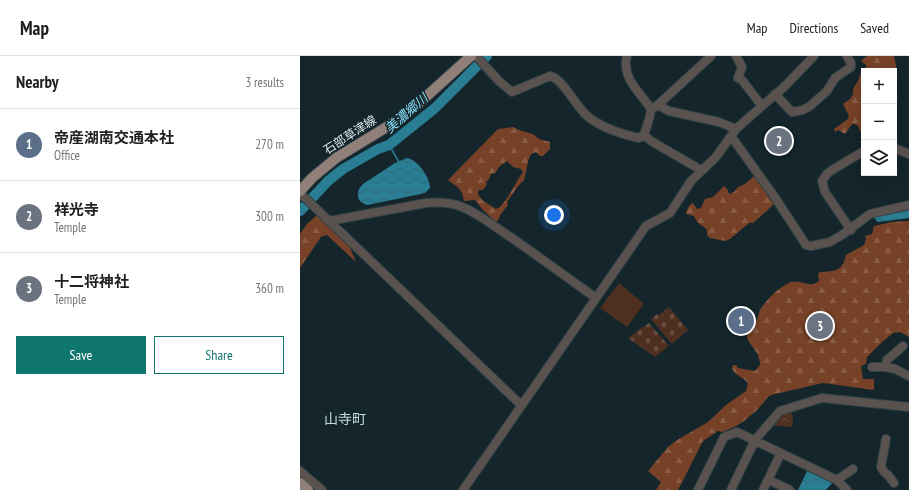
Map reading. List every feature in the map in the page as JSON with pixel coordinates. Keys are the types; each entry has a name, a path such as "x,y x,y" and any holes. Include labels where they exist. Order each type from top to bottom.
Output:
{"main road":[{"name":"石部草津線","path":"301,193 312,178 336,158 403,115 475,56"},
{"path":"300,483 308,490"}],"street":[{"path":"475,56 508,90 512,92 550,76 554,76 560,81 586,115 601,125 635,138 639,138 644,135 654,107 711,56"},
{"path":"627,56 626,68 630,81 654,107 719,122 734,133 806,245 811,246 830,242 851,230 870,214 909,205"},
{"path":"736,56 742,67 738,78 742,80 762,106"},
{"path":"463,490 646,226 670,213 691,181 716,157 734,133 783,88 814,56"},
{"path":"775,94 792,112 804,110 827,91 835,78 851,67 851,63 847,56"},
{"path":"644,135 651,141 701,170"},
{"path":"897,149 909,154"},
{"path":"851,230 825,192 822,181 832,170 861,153"},
{"path":"301,193 522,405"},
{"path":"329,221 426,203 454,204 463,207 483,219 596,298"},
{"path":"886,366 887,360 903,346"},
{"path":"872,367 886,366 909,376"},
{"path":"731,490 755,440 780,411 822,398 909,407"},
{"path":"698,490 724,437 737,432 837,480 847,490"},
{"path":"886,439 882,467 884,472 894,483"},
{"path":"763,490 782,453"},
{"path":"837,480 853,469"},
{"path":"300,471 322,490"},
{"path":"768,480 790,490"}],"green space":[{"path":"867,56 894,56 896,68 865,68 867,66 861,61"},
{"path":"861,72 861,133 856,124 852,124 845,134 838,130 835,132 834,129 848,119 849,116 843,104 851,98 853,89"},
{"path":"513,127 533,134 539,139 550,142 550,149 543,156 540,156 536,152 531,154 524,180 517,187 507,202 508,205 496,222 475,200 464,201 460,190 448,180 498,129","holes":["507,161 513,167 521,169 523,172 507,198 500,207 496,209 479,196 479,190 483,190 487,184 486,181 488,181 491,174 495,173 500,166"]},
{"path":"756,175 775,203 753,223 749,223 730,239 725,241 710,238 707,235 707,230 694,216 686,214 688,207 693,203 697,209 701,208 705,199 713,197 724,186 729,194 734,192 738,187 744,185"},
{"path":"317,215 348,243 356,262 327,235 321,237 300,268 300,234 307,224"},
{"path":"909,221 909,337 900,332 893,333 867,357 866,364 861,366 863,379 874,379 874,390 823,383 769,396 757,410 744,421 722,432 718,431 703,441 678,490 656,490 661,482 648,471 668,447 708,422 726,405 746,391 748,383 733,371 733,365 736,365 738,368 755,371 760,365 758,354 748,340 747,332 757,319 761,308 771,296 788,283 796,281 812,284 819,281 818,273 832,271 839,268 842,265 846,255 864,245 866,239 865,236 872,234 874,226 892,222"},
{"path":"619,283 644,304 627,327 600,308"},
{"path":"669,307 688,330 672,344 651,319"},
{"path":"649,323 669,346 655,357 628,338"},
{"path":"790,410 793,417 792,427 771,425 781,414"}],"water":[{"path":"407,158 419,165 426,174 430,188 425,193 368,205 361,202 358,193 363,184 395,163"},
{"path":"909,209 909,218 878,222 874,218 874,217"},
{"path":"808,469 833,482 826,490 798,490"}],"waterway":[{"name":"美濃郷川","path":"300,211 328,181 343,169 378,149 389,145 435,108 487,56"},
{"path":"389,145 399,162"}],"place":[{"name":"祥光寺","path":"779,141"},
{"name":"帝産湖南交通本社","path":"741,321"},
{"name":"十二将神社","path":"820,326"}],"district":[{"name":"山寺町","path":"345,419"}]}
